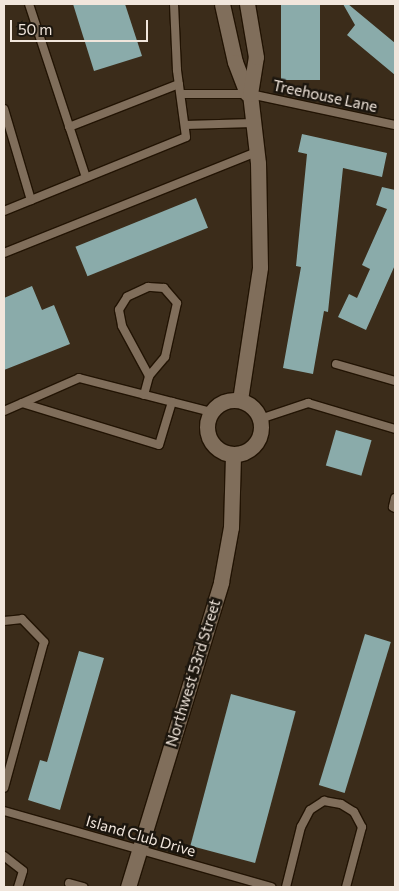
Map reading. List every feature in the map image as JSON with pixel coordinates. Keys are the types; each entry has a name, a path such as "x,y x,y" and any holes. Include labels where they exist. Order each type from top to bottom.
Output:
{"street":[{"path":"222,4 235,62 248,94 256,152 260,268 240,400"},
{"path":"247,4 256,57 248,94"},
{"path":"240,400 256,410 260,419 257,441 242,452 233,454 224,452 210,439 207,430 211,412 222,402 240,400"},
{"name":"Northwest 53rd Street","path":"128,887 221,582 231,527 233,454"}],"lane":[{"path":"30,4 86,177"},
{"path":"4,211 186,136 179,84 174,4"},
{"path":"69,127 179,84"},
{"name":"Treehouse Lane","path":"181,94 248,94 395,124"},
{"path":"4,109 31,200"},
{"path":"185,125 253,123"},
{"path":"4,253 256,152"},
{"path":"144,395 149,376 165,357 177,303 164,288 148,287 127,297 119,310 122,326 149,376"},
{"path":"336,364 395,381"},
{"path":"4,411 79,378 211,412"},
{"path":"22,402 159,445 172,402"},
{"path":"260,419 308,403 395,429"},
{"path":"395,498 393,507 395,508"},
{"path":"4,622 22,619 44,642 4,788"},
{"path":"286,887 301,827 310,810 324,801 341,804 354,812 362,827 346,887"},
{"name":"Island Club Drive","path":"4,811 271,887"},
{"path":"4,856 23,870 18,887"},
{"path":"68,883 83,887"}],"building":[{"path":"73,4 125,4 142,56 94,71"},
{"path":"281,4 320,4 320,80 281,80"},
{"path":"343,4 348,4 395,43 395,75 347,35 355,25"},
{"path":"302,134 387,153 382,177 343,168 328,312 324,311 313,374 283,368 301,267 296,266 307,154 298,152"},
{"path":"382,187 395,190 395,265 366,330 338,317 349,294 357,298 370,269 362,265 387,209 376,205"},
{"path":"196,198 208,228 87,276 75,247"},
{"path":"32,286 42,310 54,305 70,344 4,370 4,298"},
{"path":"336,430 372,440 361,476 326,466"},
{"path":"365,634 391,642 345,793 319,785"},
{"path":"79,651 104,658 60,810 28,800 40,760 47,762"},
{"path":"231,694 296,711 255,863 190,846"}]}
